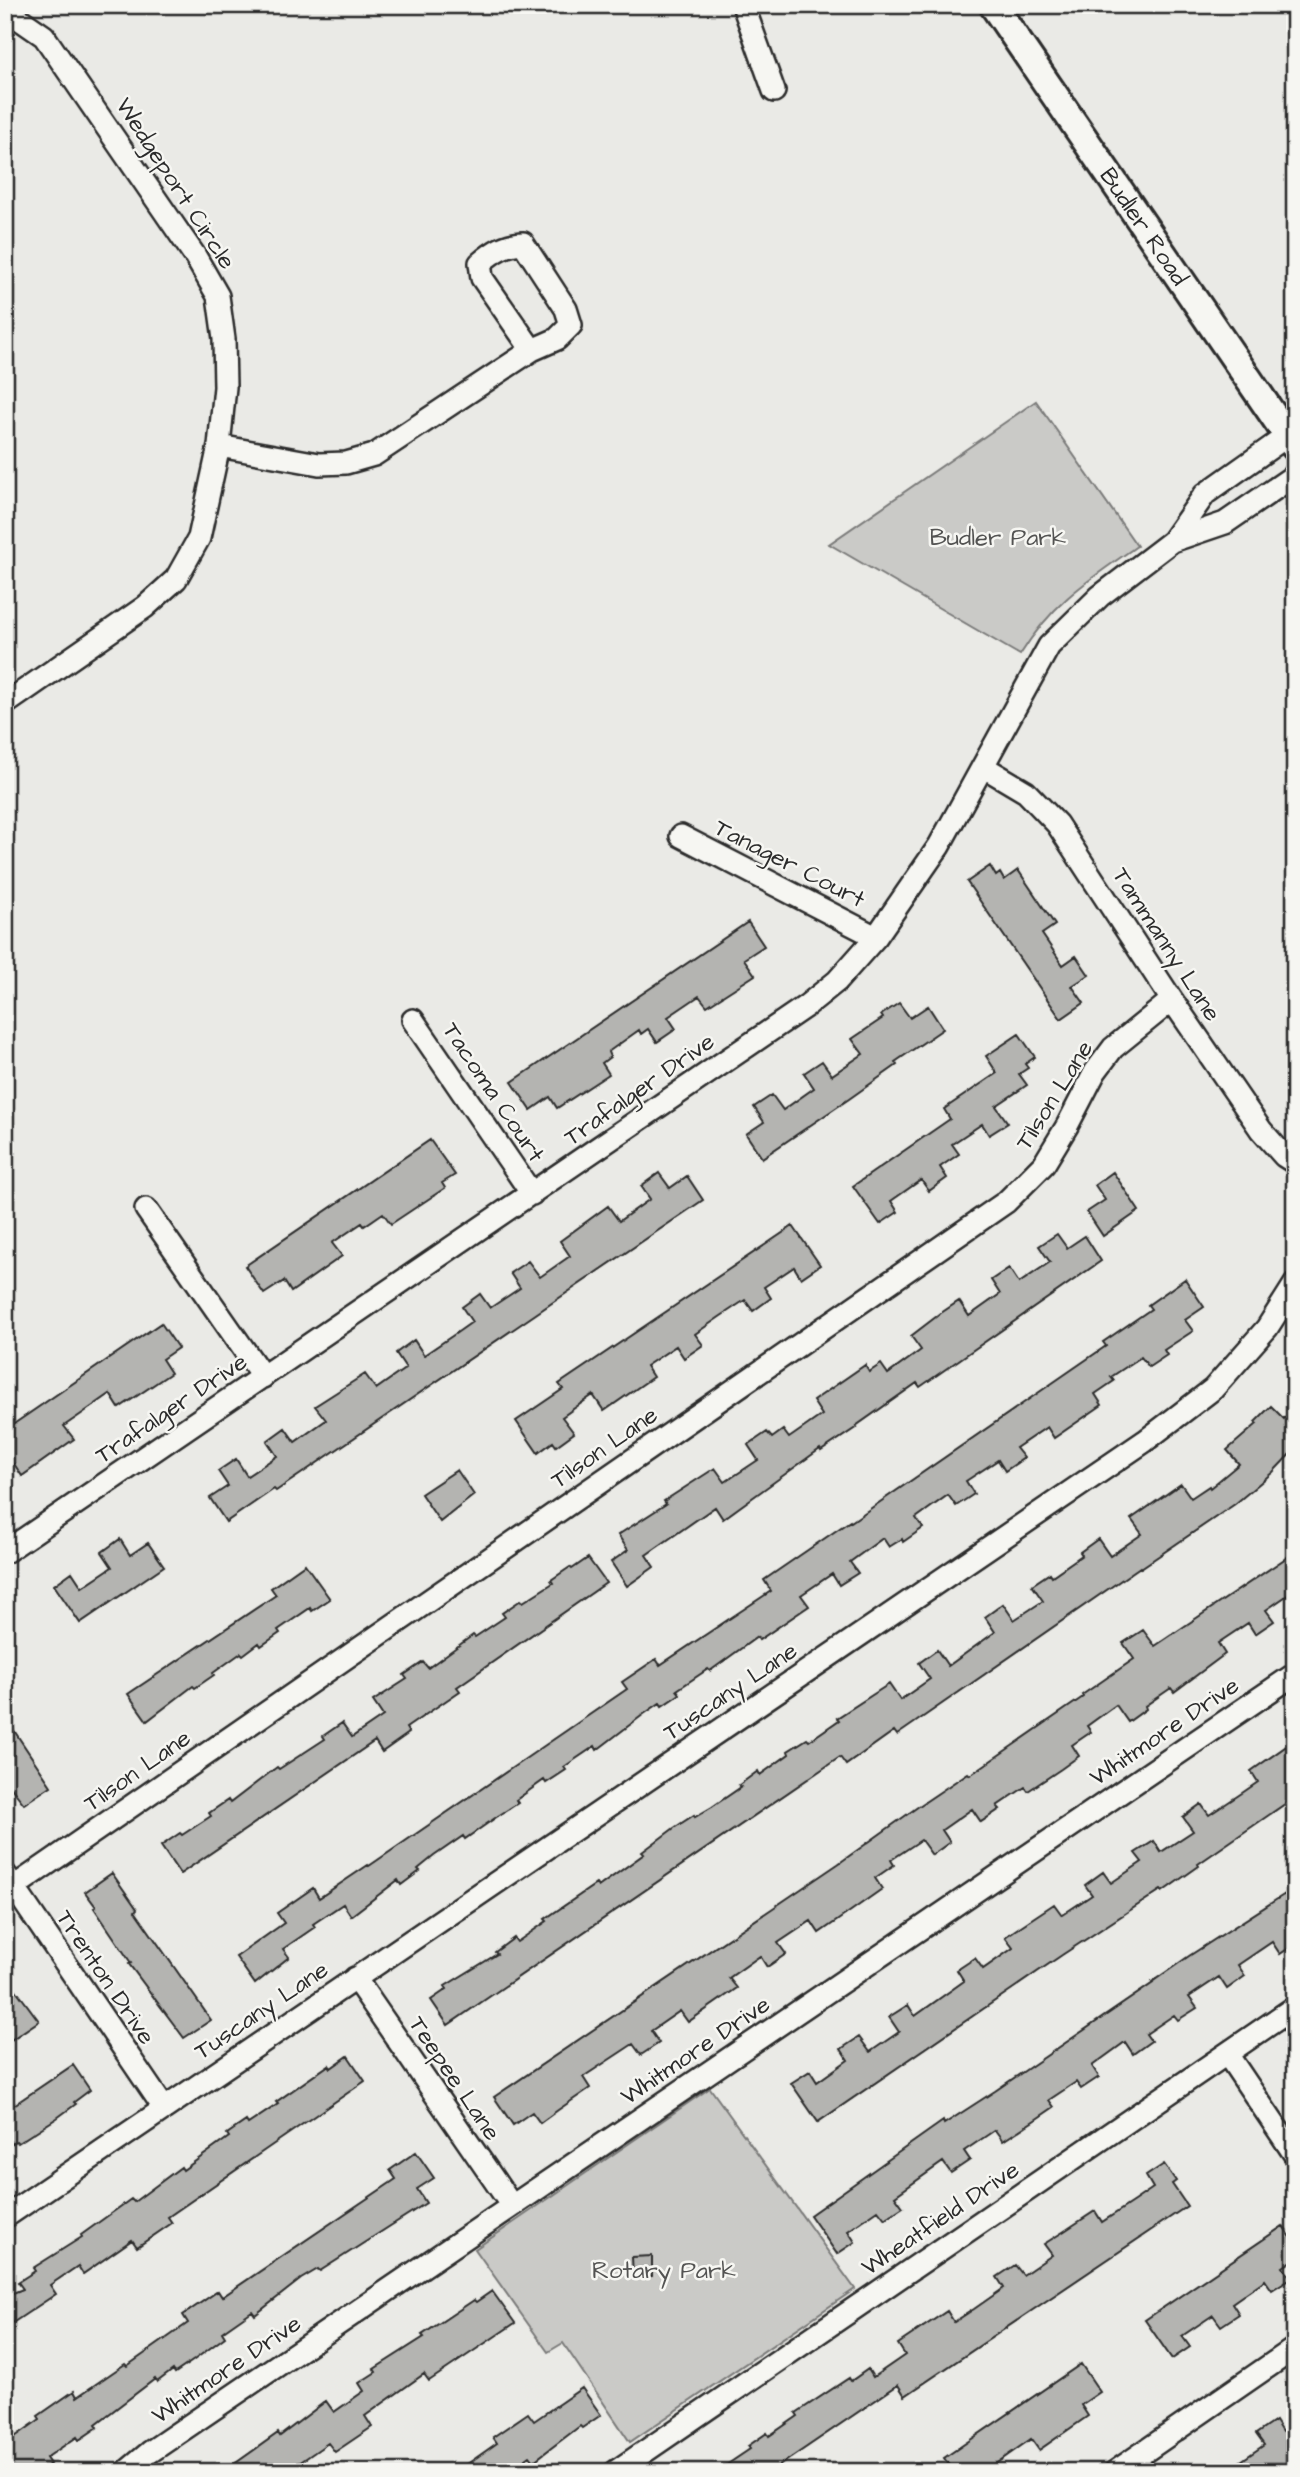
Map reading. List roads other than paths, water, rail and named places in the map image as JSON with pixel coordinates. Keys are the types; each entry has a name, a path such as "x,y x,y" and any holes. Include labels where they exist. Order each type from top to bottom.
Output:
{"street":[{"path":"743,5 774,91"},
{"name":"Budler Road","path":"993,5 1291,442"},
{"name":"Wedgeport Circle","path":"5,9 44,36 195,256 218,296 224,339 225,387 219,446 199,538 176,579 145,607 5,704"},
{"path":"219,446 319,464 346,463 374,455 532,350 557,339 571,325 566,309 523,243 509,244 480,262 482,278 532,350"},
{"name":"Trafalger Drive","path":"5,1552 806,1006 837,981 876,937 939,846 1049,646 1100,596 1172,541 1205,494 1291,442"},
{"name":"Trafalger Drive","path":"1172,541 1225,523 1295,474"},
{"name":"Tammanny Lane","path":"984,767 1026,792 1057,824 1261,1130 1284,1156 1295,1163"},
{"name":"Tanager Court","path":"681,836 876,937"},
{"name":"Tilson Lane","path":"9,1881 1006,1202 1044,1164 1068,1126 1095,1072 1109,1054 1172,1000"},
{"name":"Tacoma Court","path":"413,1020 532,1194"},
{"path":"146,1209 263,1377"},
{"name":"Tuscany Lane","path":"5,2217 1145,1441 1213,1389 1267,1328 1295,1284"},
{"name":"Whitmore Drive","path":"126,2472 150,2452 1295,1674"},
{"name":"Trenton Drive","path":"9,1881 164,2108"},
{"name":"Teepee Lane","path":"355,1978 512,2206"},
{"name":"Wheatfield Drive","path":"615,2472 1295,2007"},
{"path":"1227,2054 1295,2155"},
{"path":"1115,2472 1295,2348"}],"park label":[{"name":"Budler Park","path":"998,537"},
{"name":"Rotary Park","path":"664,2270"}]}
